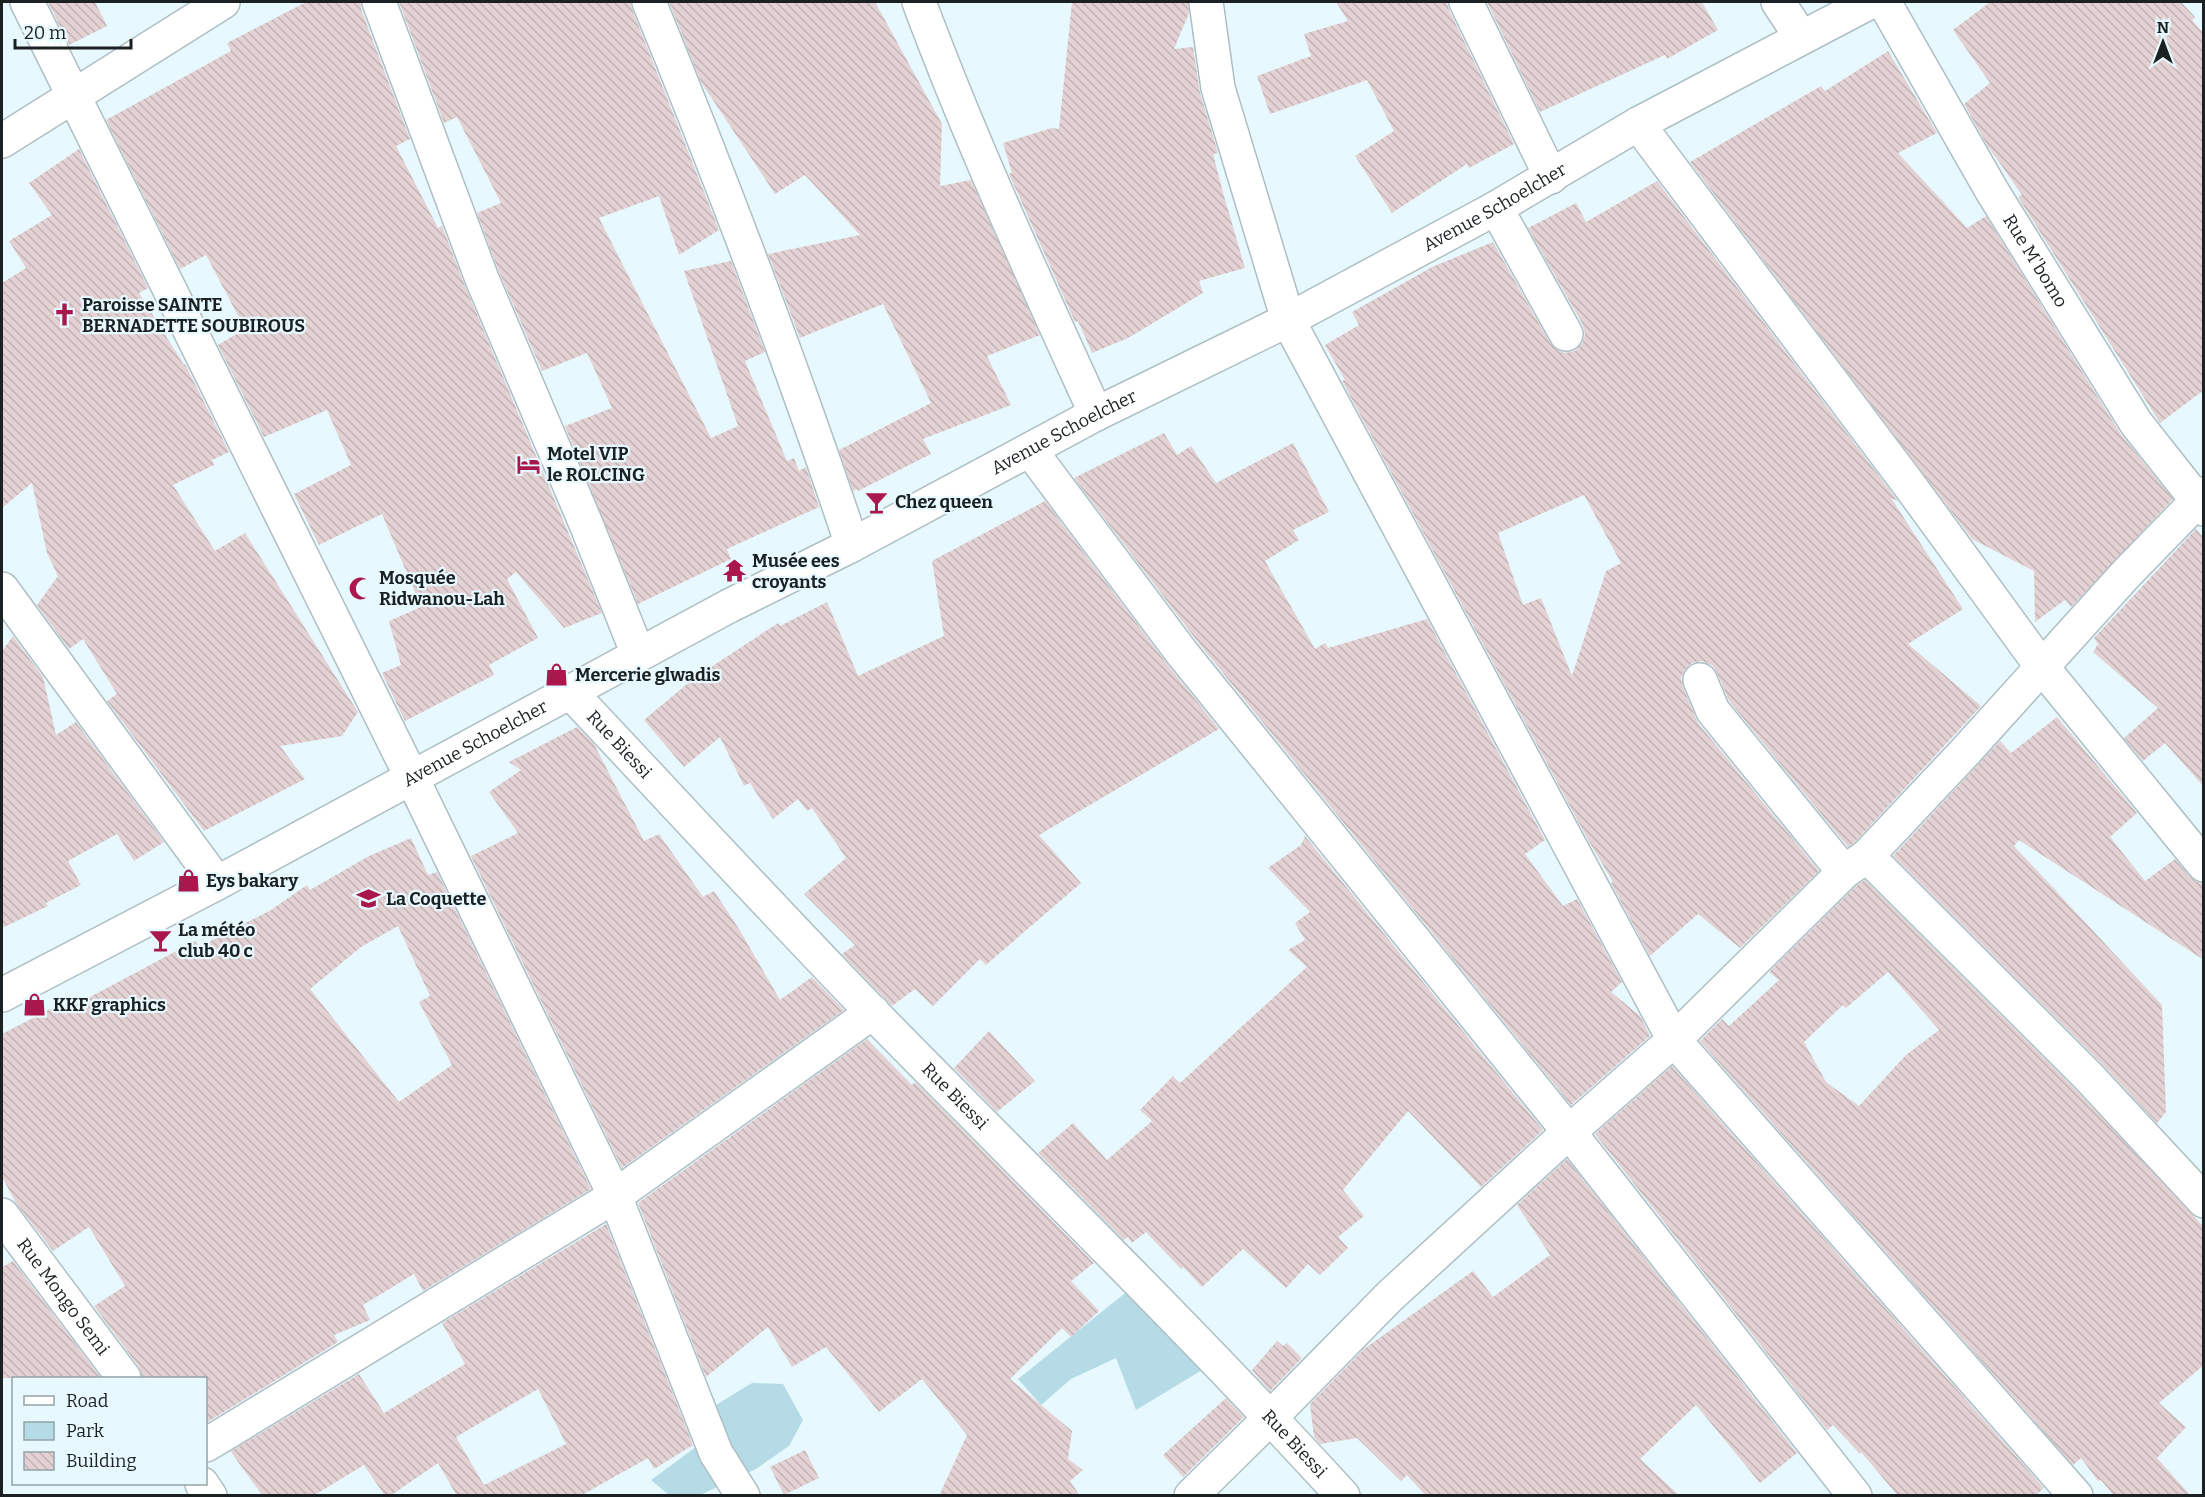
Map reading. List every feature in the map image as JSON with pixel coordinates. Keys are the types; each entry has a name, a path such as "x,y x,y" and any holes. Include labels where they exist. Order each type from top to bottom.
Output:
{"street":[{"path":"27,2 412,778 615,1196 716,1453 743,1496"},
{"path":"2,141 223,2"},
{"path":"379,2 482,279 638,654"},
{"path":"650,2 720,175 804,400 852,545"},
{"path":"919,2 952,88 1096,414"},
{"path":"1206,2 1218,88 1288,320 1674,1040 2076,1496"},
{"path":"1466,2 1551,177"},
{"path":"1778,2 1801,38"},
{"name":"Avenue Schoelcher","path":"2,995 217,883 729,606 852,545 1096,414 1288,320 1496,208 1638,124 1870,2"},
{"name":"Rue M'bomo","path":"1884,2 1992,191 2136,423 2201,501"},
{"path":"1638,124 1907,482 2042,667 2204,865"},
{"path":"1496,208 1566,334"},
{"path":"1030,450 1182,652 1569,1132 1856,1496"},
{"path":"1191,1496 1390,1296 1569,1132 1674,1040 1856,864 2042,667 2126,574 2201,501"},
{"path":"2,589 217,883"},
{"path":"1700,680 1713,711 1856,864 2087,1075 2204,1201"},
{"name":"Rue Biessi","path":"570,692 873,1012 1271,1417 1343,1496"},
{"path":"207,1444 615,1196 873,1012"},
{"name":"Rue Mongo Semi","path":"2,1215 123,1377"}],"green space":[{"path":"1129,1290 1202,1370 1136,1410 1116,1358 1071,1379 1041,1405 1018,1379"},
{"path":"752,1383 783,1384 803,1420 789,1446 756,1469 700,1495 669,1495 651,1480 696,1447 720,1439 716,1405"}],"building":[{"path":"48,2 95,2 107,26 69,45"},
{"path":"306,2 361,2 361,9 410,139 396,146 438,228 442,226 602,613 564,628 516,572 507,579 538,638 489,665 494,675 405,721 382,673 401,665 389,621 421,607 382,514 319,545 294,494 351,465 327,410 264,437 218,345 245,329 206,255 180,269 106,120 231,51 227,43"},
{"path":"399,2 631,2 719,230 679,255 659,196 599,218 711,438 738,426 684,271 731,261 765,352 745,361 787,461 794,458 799,471 806,467 819,507 727,549 731,559 638,604 565,426 612,408 587,353 542,371 499,272 477,213 501,203 457,117 444,123"},
{"path":"669,2 875,2 942,124 940,186 971,180 1040,335 987,356 1011,405 923,439 931,454 858,491 857,489 853,491 839,450 931,403 883,304 800,338 768,254 860,235 805,175 775,194 701,82"},
{"path":"1072,2 1188,2 1189,13 1174,49 1193,47 1200,93 1218,153 1213,154 1245,268 1199,281 1203,293 1128,338 1092,353 1078,321 1075,322 1009,174 1012,173 1003,143 1052,128 1059,129"},
{"path":"1336,2 1447,2 1514,144 1469,168 1467,164 1392,213 1355,156 1394,131 1367,80 1270,114 1257,76 1311,56 1304,34 1348,21"},
{"path":"1487,2 1702,2 1718,30 1667,59 1665,55 1540,112"},
{"path":"1990,2 2181,2 2195,17 2192,20 2204,34 2204,390 2160,423 2018,197 2022,195 1987,145 1964,104 1990,83 1953,30"},
{"path":"1888,51 1937,133 1898,153 1967,228 1986,216 2120,433 2173,499 2071,607 2065,600 2035,622 2034,571 1972,539 1690,162 1821,86 1825,91"},
{"path":"79,149 148,288 139,293 185,364 229,452 212,460 214,465 173,485 215,551 245,533 358,712 342,736 280,746 305,779 204,831 107,701 117,694 83,639 69,649 37,605 58,576 47,553 32,483 2,508 2,283 26,268 9,241 52,215 29,183"},
{"path":"1657,181 1898,501 1891,498 1963,609 1908,644 1981,706 1848,847 1729,701 1712,665 1702,661 1692,663 1685,669 1681,678 1683,687 1698,723 1819,871 1740,948 1698,914 1650,956 1611,883 1613,882 1587,838 1342,381 1345,380 1325,345 1359,325 1352,312 1432,267 1493,242 1550,343 1557,350 1565,353 1575,351 1585,335 1583,325 1528,228 1576,203 1586,222","holes":["1584,495 1621,563 1606,571 1572,676 1541,598 1523,605 1498,533"]},
{"path":"1164,433 1177,455 1191,446 1216,483 1293,443 1329,512 1293,530 1299,540 1265,561 1315,649 1325,643 1328,648 1427,619 1545,840 1525,854 1563,906 1577,899 1622,982 1611,992 1640,1016 1650,1036 1571,1105 1197,641 1074,478"},
{"path":"1045,501 1167,664 1219,729 1039,835 1081,883 986,965 980,959 933,1006 915,989 892,1006 842,954 855,945 804,894 846,858 812,808 807,811 798,799 773,819 750,783 744,786 720,737 684,767 644,720 693,679 778,623 780,626 827,602 858,676 944,636 932,561"},
{"path":"2196,529 2204,538 2204,787 2165,743 2143,761 2124,738 2158,708 2093,652 2098,644 2094,638"},
{"path":"13,636 43,677 56,735 76,722 164,842 134,861 117,834 68,861 81,885 46,903 48,906 2,928 2,651"},
{"path":"2057,717 2137,813 2110,837 2145,881 2175,859 2190,877 2197,882 2204,883 2204,960 2019,840 2014,846 2162,1005 2166,1112 2157,1123 2100,1062 1893,856 2000,741 2011,753"},
{"path":"577,727 594,744 644,841 659,834 703,897 714,891 780,1000 812,977 844,1010 622,1168 471,856 518,833 489,792 521,770 509,762"},
{"path":"1305,836 1543,1130 1481,1187 1408,1111 1343,1190 1364,1216 1338,1237 1348,1248 1320,1275 1308,1264 1286,1288 1243,1249 1202,1287 1183,1267 1181,1269 1146,1232 1132,1243 1128,1237 1124,1240 1038,1153 1073,1123 1107,1160 1152,1121 1140,1110 1173,1076 1180,1083 1307,967 1288,950 1305,940 1295,923 1310,912 1268,868 1301,845"},
{"path":"411,838 428,875 437,872 591,1189 423,1291 414,1274 363,1305 370,1320 334,1335 338,1342 207,1422 207,1377 142,1377 139,1367 94,1306 125,1286 89,1227 53,1251 16,1203 2,1177 2,1034 58,1005 77,1004 195,941 199,947 271,910 307,885 310,890 369,856","holes":["398,926 430,996 419,1002 452,1065 399,1102 310,989 361,947"]},
{"path":"1865,880 2074,1088 2204,1227 2204,1365 2159,1403 2186,1427 2157,1458 2191,1496 2114,1496 2101,1480 2098,1481 2081,1458 2073,1465 1700,1041 1722,1019 1729,1026 1779,980 1769,972 1856,886","holes":["1888,972 1939,1030 1906,1055 1859,1106 1826,1082 1804,1042 1843,1005 1846,1008"]},
{"path":"989,1031 1035,1081 997,1112 954,1068"},
{"path":"867,1039 912,1085 915,1082 1094,1263 1071,1281 1099,1311 1071,1337 1062,1328 1010,1379 1072,1431 1068,1459 1083,1470 1070,1481 1080,1496 939,1496 967,1435 922,1379 879,1412 826,1347 792,1367 768,1327 706,1377 638,1203"},
{"path":"1672,1066 2044,1488 2035,1496 1898,1496 1861,1452 1860,1454 1833,1425 1827,1430 1595,1134"},
{"path":"1567,1159 1797,1453 1760,1483 1696,1405 1640,1459 1680,1496 1426,1496 1407,1475 1401,1481 1357,1438 1320,1444 1314,1437 1310,1404 1364,1349 1473,1271 1493,1297 1550,1255 1517,1205"},
{"path":"606,1224 693,1445 654,1469 648,1458 580,1496 457,1496 438,1463 390,1496 385,1496 364,1465 313,1496 263,1496 231,1451 359,1374 384,1413 465,1364 442,1323","holes":["538,1389 566,1444 484,1485 456,1437"]},
{"path":"13,1261 100,1377 2,1378 2,1267"},
{"path":"1277,1341 1283,1346 1287,1343 1302,1358 1270,1391 1252,1370"},
{"path":"1226,1398 1244,1417 1183,1477 1163,1455"},
{"path":"805,1450 819,1478 784,1495 770,1467"}],"place":[{"name":"Paroisse SAINTE BERNADETTE SOUBIROUS","path":"64,315"},
{"name":"Motel VIP le ROLCING","path":"529,464"},
{"name":"Chez queen","path":"877,502"},
{"name":"Musée ees croyants","path":"734,571"},
{"name":"Mosquée Ridwanou-Lah","path":"361,588"},
{"name":"Mercerie glwadis","path":"557,675"},
{"name":"Eys bakary","path":"188,881"},
{"name":"La Coquette","path":"368,899"},
{"name":"La météo club 40 c","path":"160,940"},
{"name":"KKF graphics","path":"35,1005"}]}
